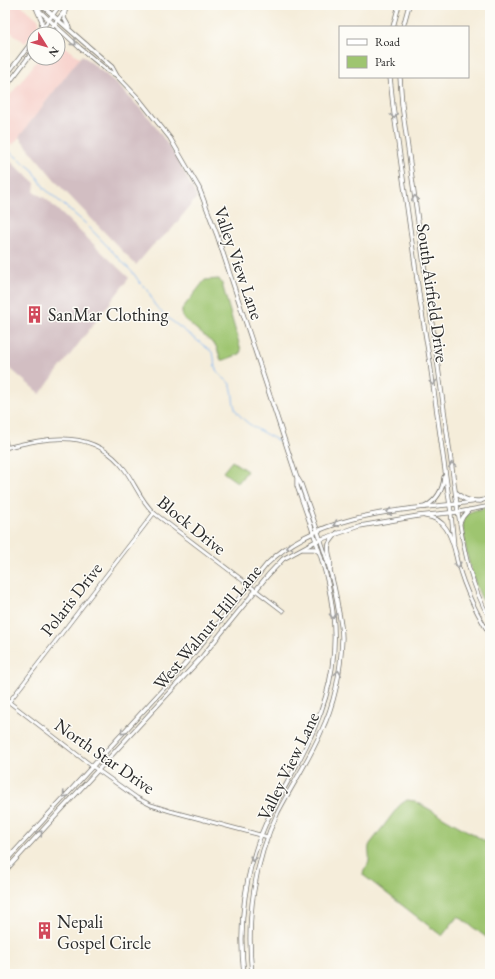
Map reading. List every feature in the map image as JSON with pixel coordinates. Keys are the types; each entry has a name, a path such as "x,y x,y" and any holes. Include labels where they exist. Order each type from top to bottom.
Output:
{"main road":[{"name":"Valley View Lane","path":"32,5 55,24"},
{"name":"Valley View Lane","path":"42,5 112,67 117,76 143,104 170,138 199,188 217,235 297,478 301,484 321,539 337,599 342,637 334,697 322,732 278,812 259,864 251,910 250,949 252,974"},
{"path":"42,5 48,8 56,5"},
{"path":"44,26 60,5"},
{"path":"55,24 69,5"},
{"path":"394,26 399,5"},
{"path":"403,26 409,5"},
{"path":"37,9 42,21 41,26"},
{"path":"66,10 65,20 73,33"},
{"name":"Valley View Lane","path":"66,35 108,71 117,76"},
{"path":"5,77 26,49"},
{"path":"5,88 26,60"},
{"name":"South Airfield Drive","path":"390,78 451,512"},
{"name":"South Airfield Drive","path":"400,78 458,512"},
{"path":"397,132 406,131"},
{"path":"423,508 432,502 439,494 444,483 445,472"},
{"name":"Valley View Lane","path":"244,974 241,940 243,910 250,869 266,823 315,729 323,710 332,667 334,616 331,593 316,541 297,486 297,478"},
{"path":"456,492 462,498 481,501"},
{"name":"West Walnut Hill Lane","path":"5,862 178,673 277,555 302,538 345,520 457,504"},
{"name":"West Walnut Hill Lane","path":"5,871 201,658 255,590 283,559 316,541 360,526 418,516 458,512"},
{"path":"418,516 433,518 444,526 450,534 456,554"},
{"path":"302,538 307,533 310,523"},
{"path":"330,570 331,565 328,546 338,533"},
{"path":"294,552 311,548 319,552"},
{"path":"178,673 183,677"},
{"path":"140,714 145,719"},
{"path":"9,857 13,862"}],"street":[{"name":"Block Drive","path":"6,448 47,439 62,438 79,440 94,445 116,459 128,474 146,504 154,513 283,612"},
{"path":"5,440 6,448"},
{"name":"West Walnut Hill Lane","path":"457,504 481,501 490,498"},
{"name":"West Walnut Hill Lane","path":"458,512 490,506"},
{"path":"460,523 466,513 471,509"},
{"path":"451,512 456,554 463,582 490,635"},
{"path":"458,512 465,556 478,597 490,619"},
{"name":"Polaris Drive","path":"9,702 154,513"},
{"path":"463,582 472,579"},
{"name":"North Star Drive","path":"5,698 126,791 152,805 268,837"}],"shaded area":[{"path":"5,5 21,5 39,20 38,26 26,26 25,43 7,29 5,32"},
{"path":"66,47 80,58 13,145 5,138 5,102 33,66 66,66"},
{"path":"82,55 116,83 151,120 175,155 197,197 171,230 153,245 136,265 60,186 19,137"},
{"path":"5,157 35,183 34,192 46,199 129,278 40,394 5,364"}],"green space":[{"path":"219,279 222,284 241,350 240,354 224,360 221,360 216,346 182,317 182,309 205,280"},
{"path":"232,461 247,471 238,483 223,472"},
{"path":"490,507 490,615 480,596 470,566 465,546 463,519 468,513 474,510"},
{"path":"407,800 415,801 490,844 490,940 458,916 442,936 363,875 369,862 370,844 398,807"}],"waterway":[{"path":"5,148 33,170 45,189 85,223 134,274 140,283 148,290 154,304 164,315 211,351 214,356 216,369 230,384 234,405 238,413 254,428 279,441"}],"place":[{"name":"SanMar Clothing","path":"35,314"},
{"name":"Nepali Gospel Circle","path":"44,931"}]}
